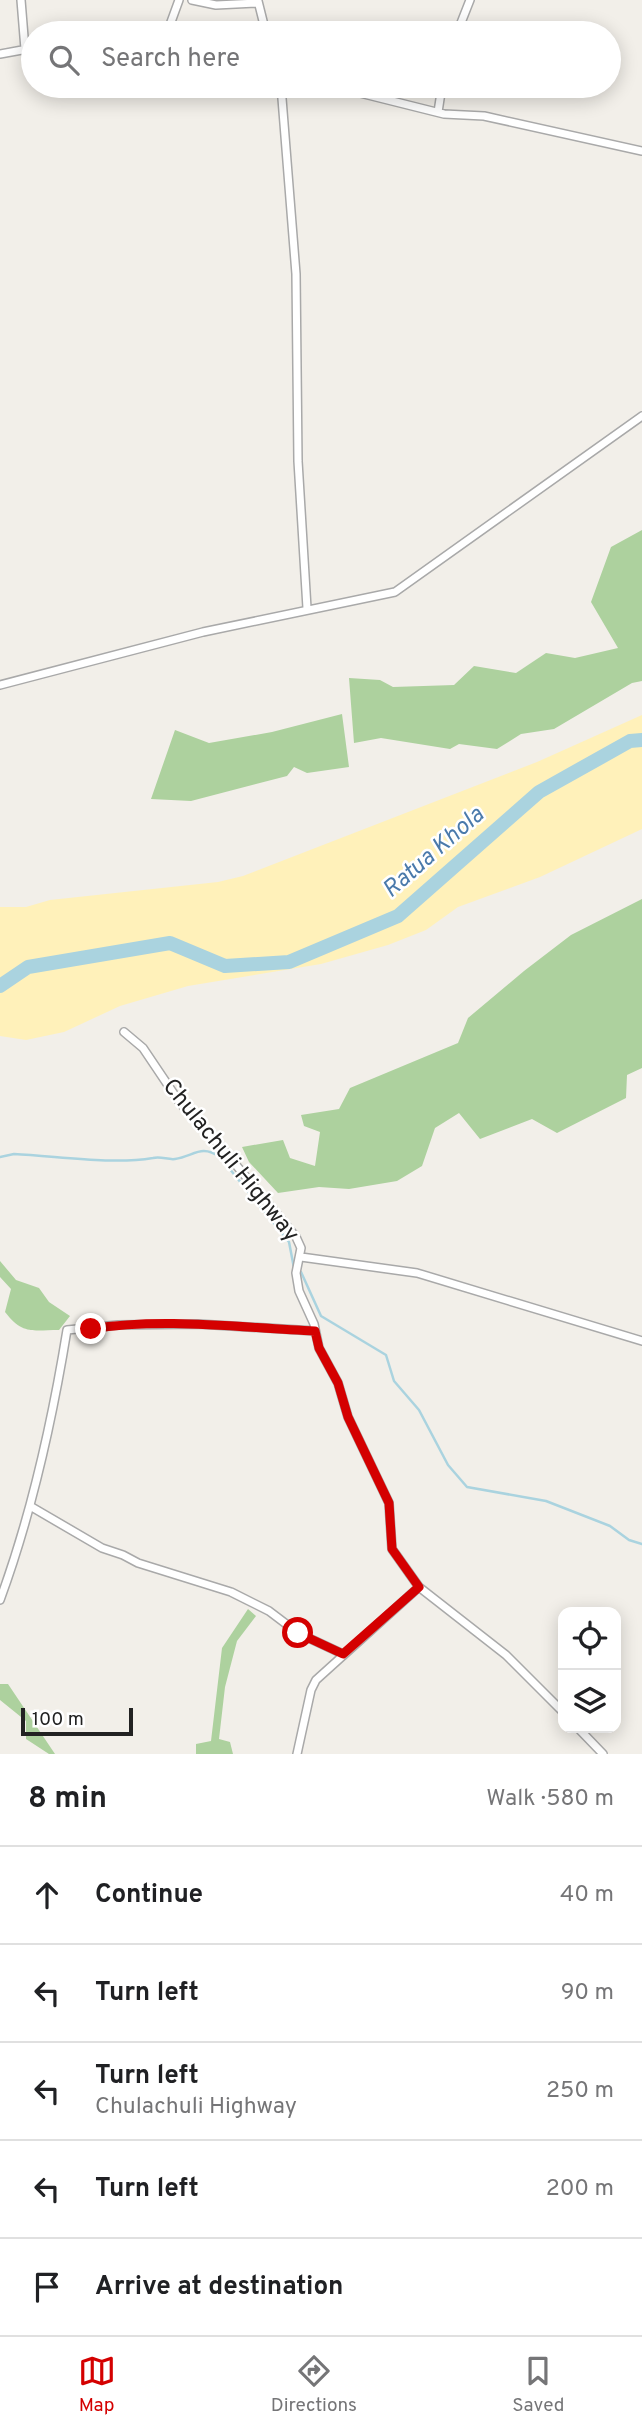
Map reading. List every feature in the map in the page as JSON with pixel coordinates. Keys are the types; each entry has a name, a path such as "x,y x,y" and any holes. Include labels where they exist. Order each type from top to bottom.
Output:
{"street":[{"path":"22,0 25,21"},
{"path":"171,21 179,0"},
{"path":"192,0 216,5 258,1 263,21"},
{"path":"462,21 470,0"},
{"path":"0,54 21,50"},
{"path":"282,98 296,274 298,461 307,608"},
{"path":"381,98 438,112 484,116 642,151"},
{"path":"438,112 440,98"},
{"path":"0,685 307,608 395,592 642,416"},
{"name":"Chulachuli Highway","path":"124,1032 143,1048 180,1103 291,1229 301,1248 296,1280 319,1348 338,1383 348,1417 389,1503 392,1549 419,1587 506,1655 558,1707"},
{"path":"301,1257 417,1273 642,1341"},
{"path":"0,1600 30,1506 52,1415 67,1330 118,1325 198,1324 315,1331"},
{"path":"30,1506 102,1548 138,1563 231,1592 269,1611 298,1633 343,1654"},
{"path":"297,1754 311,1690 343,1654 419,1587"},
{"path":"583,1733 603,1754"}],"green space":[{"path":"642,530 642,681 632,683 554,729 521,734 497,749 459,744 450,749 381,738 354,743 349,678 380,680 393,687 454,685 474,666 516,673 546,653 575,658 618,648 591,602 611,547"},
{"path":"342,714 349,767 307,773 294,767 287,776 191,801 151,799 175,730 209,743 272,732"},
{"path":"642,899 642,1068 627,1075 626,1098 557,1133 532,1119 480,1139 459,1113 435,1128 422,1166 397,1181 349,1189 319,1187 278,1193 249,1162 242,1147 283,1140 290,1158 315,1166 320,1132 304,1126 301,1115 339,1109 350,1088 458,1043 468,1018 524,971 571,935"},
{"path":"0,1261 16,1280 39,1288 49,1302 70,1316 59,1330 23,1328 5,1312 11,1289 0,1277"},
{"path":"248,1609 256,1616 237,1641 225,1687 219,1739 230,1742 233,1754 196,1754 196,1744 211,1741 222,1648"},
{"path":"0,1684 8,1684 55,1754 49,1754 26,1739 26,1721 0,1700"}],"sand":[{"path":"642,715 642,829 540,877 458,907 426,930 388,945 321,964 188,986 120,1006 64,1032 26,1040 0,1036 0,907 26,907 50,900 218,882 243,876 537,762"}],"waterway":[{"name":"Ratua Khola","path":"0,986 28,967 170,943 225,966 289,962 398,916 539,792 630,741 642,740"},
{"path":"0,1157 14,1154 120,1161 175,1159 208,1151 220,1157 289,1242 294,1268"},
{"path":"301,1272 321,1316 386,1355 394,1381 419,1410 448,1465 467,1487 546,1501 610,1526 629,1540 642,1544"}],"route":[{"path":"91,1329 118,1325 198,1324 315,1331 319,1348 338,1383 348,1417 389,1503 392,1549 419,1587 343,1654 298,1633"}]}
